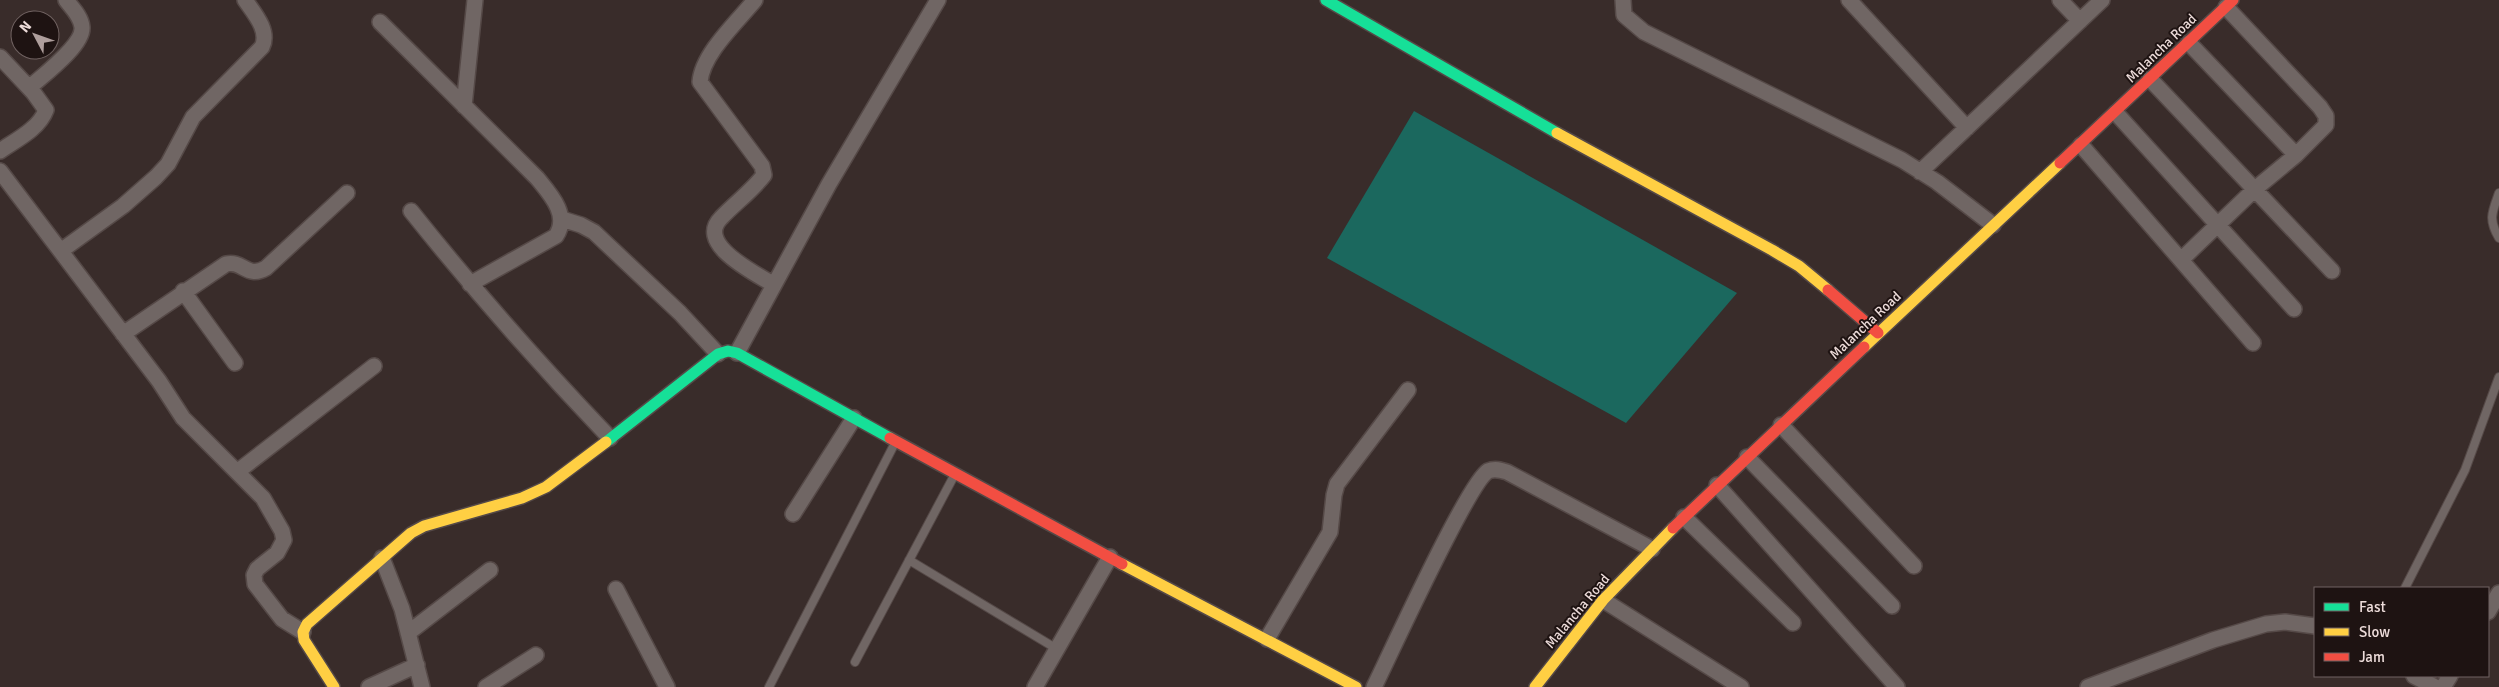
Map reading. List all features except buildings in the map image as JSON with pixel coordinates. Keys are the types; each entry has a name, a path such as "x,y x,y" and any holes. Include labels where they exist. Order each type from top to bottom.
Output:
{"street":[{"path":"29,88 70,50 80,38 83,29 81,20 66,0"},
{"path":"62,250 123,206 156,177 168,164 193,117 262,47 266,39 264,32 245,0"},
{"path":"464,106 475,0"},
{"path":"755,0 710,54 701,72 700,82 762,166 764,175 720,218 713,227 714,237 730,257 774,285"},
{"path":"737,353 830,184 938,0"},
{"path":"1326,0 1544,126 1799,266 1878,333"},
{"path":"1622,0 1624,15 1644,32 1902,160 1992,225"},
{"path":"1848,0 1967,128"},
{"path":"2060,0 2080,21"},
{"path":"1920,172 2102,0"},
{"path":"2181,260 2255,189 2296,156 2326,125 2326,116 2230,4"},
{"name":"Malancha Road","path":"1535,687 1603,600 1684,517 1992,225 2116,113 2230,4"},
{"path":"380,22 537,178 555,204 562,219 561,228 556,236 470,284"},
{"path":"2189,43 2296,156"},
{"path":"0,57 29,88 46,110 43,118 0,151"},
{"path":"2150,79 2332,271"},
{"path":"2116,113 2294,309"},
{"path":"2081,144 2254,343"},
{"path":"0,171 62,250 194,431 263,498 282,531 284,540 277,553 257,569 254,575 255,584 282,619 303,632"},
{"path":"124,334 184,291 226,264 232,263 252,272 259,272 266,268 347,193"},
{"path":"411,211 470,284 533,357 610,438"},
{"path":"562,219 581,225 594,232 680,313 718,354"},
{"path":"184,291 235,363"},
{"path":"334,687 312,656 304,640 303,632 307,624 411,533 424,526 522,498 546,487 718,354 728,351 737,353 955,474 1356,687"},
{"path":"237,472 374,366"},
{"path":"1267,639 1330,532 1337,484 1408,390"},
{"path":"793,514 854,418"},
{"path":"1781,425 1914,566"},
{"path":"1747,457 1892,606"},
{"path":"1374,687 1454,527 1480,480 1488,471 1496,469 1507,472 1652,549"},
{"path":"1718,485 1897,687"},
{"path":"1684,517 1793,623"},
{"path":"1035,687 1110,557"},
{"path":"382,558 402,609 418,665 422,687"},
{"path":"408,632 490,570"},
{"path":"616,588 667,687"},
{"path":"2489,610 2499,593"},
{"path":"1603,600 1741,687"},
{"path":"2088,687 2213,640 2266,624 2285,622 2314,626"},
{"path":"486,687 536,655"},
{"path":"369,687 418,665"},
{"path":"2416,677 2435,687"}],"lane":[{"path":"2499,194 2492,214 2492,227 2499,238"},
{"path":"2406,587 2465,470 2499,378"},
{"path":"768,687 896,441"},
{"path":"855,662 955,474"},
{"path":"909,560 1057,649"}],"water":[{"path":"1414,111 1737,293 1626,423 1327,258"}],"traffic: fast":[{"path":"1326,0 1557,133"},
{"path":"606,442 718,354 728,351 737,353 890,438"}],"traffic: slow":[{"path":"1557,133 1772,250 1799,266 1828,290"},
{"path":"1864,347 2060,163"},
{"path":"334,687 304,640 303,632 307,624 411,533 424,526 522,498 546,487 606,442"},
{"path":"1535,687 1603,600 1673,528"},
{"path":"1122,564 1356,687"}],"traffic: jam":[{"path":"2060,163 2233,0"},
{"path":"1828,290 1878,333"},
{"path":"1673,528 1864,347"},
{"path":"890,438 1122,564"}]}
